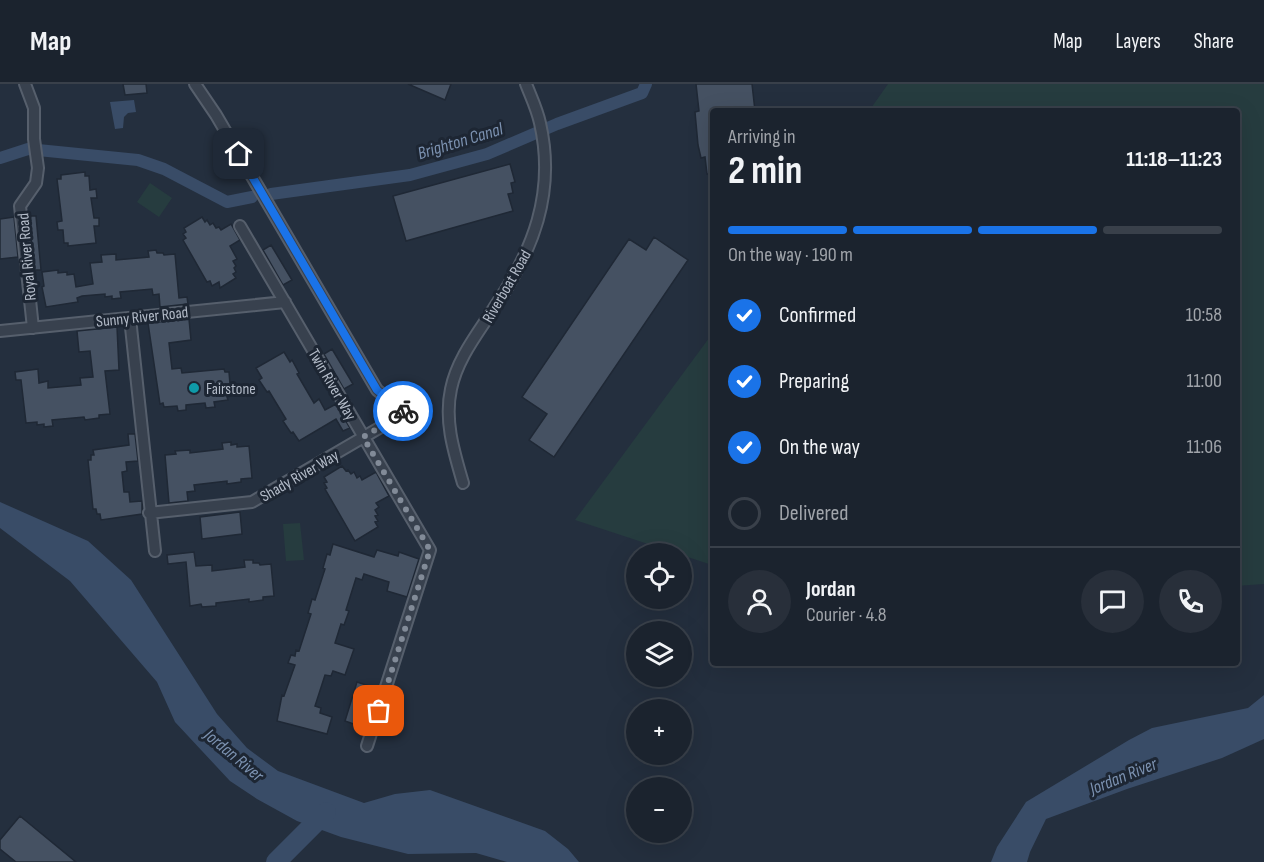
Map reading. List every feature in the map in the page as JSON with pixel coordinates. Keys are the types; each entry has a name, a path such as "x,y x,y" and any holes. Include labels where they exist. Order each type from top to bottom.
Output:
{"street":[{"name":"Royal River Road","path":"25,84 34,108 34,139 38,168 36,183 20,206 33,328"},
{"name":"Shady River Way","path":"150,513 252,502 405,413 377,390 216,115 195,84"},
{"name":"Riverboat Road","path":"463,483 448,423 451,387 461,360 519,268 536,230 542,205 545,181 543,142 540,122 526,84"},
{"name":"Twin River Way","path":"240,226 430,550 368,746"},
{"name":"Sunny River Road","path":"0,331 285,302"},
{"path":"130,318 155,551"}],"green space":[{"path":"888,84 1264,84 1264,584 1240,586 1240,108 871,108"},
{"path":"150,183 172,198 159,217 137,202"},
{"path":"710,337 710,564 692,558 692,543 645,543 575,520"},
{"path":"300,523 304,560 286,561 283,524"}],"water":[{"path":"134,100 136,112 128,113 124,117 123,128 115,129 110,102"},
{"name":"Jordan River","path":"0,502 88,541 131,580 217,714 247,748 278,771 364,803 395,794 430,790 545,831 568,849 579,862 507,862 476,853 408,854 341,837 297,821 257,799 230,781 175,722 157,682 70,581 0,528"},
{"name":"Jordan River","path":"1264,695 1264,739 1222,758 1127,789 1046,819 1027,862 991,862 997,847 1026,802 1152,728 1248,708"}],"building":[{"path":"123,84 146,84 147,93 125,95"},
{"path":"408,84 451,84 445,100"},
{"path":"696,84 752,84 755,108 710,108 710,174 707,174 705,157 701,158 698,145 695,112 699,111"},
{"path":"510,164 515,182 511,183 513,193 508,194 513,211 406,241 393,196"},
{"path":"85,172 85,176 89,176 90,190 96,189 97,198 91,198 94,218 99,218 99,226 94,226 96,243 68,246 68,243 64,243 63,230 58,230 57,222 62,221 57,179 61,179 61,175"},
{"path":"29,216 36,216 41,270 34,270"},
{"path":"14,217 18,257 0,259 0,219"},
{"path":"202,217 205,222 207,220 210,225 213,223 221,230 231,224 240,240 230,246 237,259 233,261 236,272 233,274 236,278 220,288 219,282 212,286 210,281 207,282 183,240 186,238 183,234 186,232 184,228"},
{"path":"654,237 688,260 554,457 529,440 547,414 522,397 629,239 646,250"},
{"path":"271,245 292,280 283,285 263,250"},
{"path":"156,250 157,253 164,255 175,254 179,298 187,297 188,304 160,307 159,294 153,295 152,289 120,292 121,298 112,299 112,296 105,297 105,294 82,296 77,298 78,302 46,307 42,272 58,270 58,273 74,274 76,287 93,284 90,263 102,262 101,255 116,254 116,260 149,257 148,251"},
{"name":"Fairstone","path":"189,319 191,340 169,343 172,369 181,368 182,373 224,369 225,372 229,372 231,396 227,397 228,400 214,402 215,407 206,408 205,403 195,404 186,405 186,410 178,411 177,406 164,407 163,403 160,404 148,323"},
{"path":"117,327 119,370 105,371 110,414 85,420 84,417 52,420 53,426 44,427 44,424 37,425 37,422 26,423 21,380 16,380 15,372 38,369 39,383 48,381 48,388 81,385 80,378 93,377 90,351 79,352 77,331"},
{"path":"332,349 353,384 344,389 324,354"},
{"path":"284,352 290,362 292,360 299,373 297,374 314,403 319,399 325,410 336,404 350,428 343,431 336,419 299,441 293,432 291,433 283,421 286,419 269,391 267,392 259,380 262,378 256,368"},
{"path":"128,434 135,434 138,461 126,462 127,471 122,472 124,492 129,492 130,502 142,501 142,514 101,520 100,514 93,509 88,460 91,460 91,455 94,455 93,450 129,445"},
{"path":"231,442 231,445 237,444 237,447 249,446 252,478 227,484 227,481 194,485 195,491 187,492 188,501 169,503 165,455 176,454 175,451 190,450 190,453 223,449 222,443"},
{"path":"342,466 351,474 354,472 357,478 360,476 362,480 376,472 389,496 376,503 379,507 375,510 378,521 375,522 378,527 355,541 325,489 327,488 324,483 327,482 324,477"},
{"path":"240,512 242,534 202,539 200,517"},
{"path":"333,544 374,557 377,550 398,556 399,552 419,559 407,597 387,591 389,582 364,574 362,580 356,578 346,610 349,611 344,625 341,624 335,643 354,649 345,675 333,671 331,676 325,675 315,706 321,708 320,713 332,717 327,734 277,721 282,695 284,696 295,665 288,663 291,655 295,656 296,650 299,651 311,614 308,613 312,599 315,600 325,569 323,568 327,554 330,555"},
{"path":"194,552 196,566 212,565 212,571 245,567 244,560 253,560 253,563 260,565 271,564 274,596 249,602 249,599 216,603 216,606 202,607 201,604 190,606 186,562 168,564 167,555"},
{"path":"357,682 378,689 365,728 345,721"},
{"path":"20,816 76,862 16,862 0,849 0,840"}],"waterway":[{"name":"Brighton Canal","path":"271,194 410,175 487,154 557,124 642,93 646,84"},
{"name":"Brighton Canal","path":"0,158 28,149 138,160 164,169 227,202 252,197"},
{"path":"276,862 326,812"}],"way so far":[{"path":"379,711 430,550 363,437 391,423 405,413 403,411"}],"place":[{"name":"Fairstone","path":"194,388"}],"route":[{"path":"239,154 377,390 403,411"}]}
